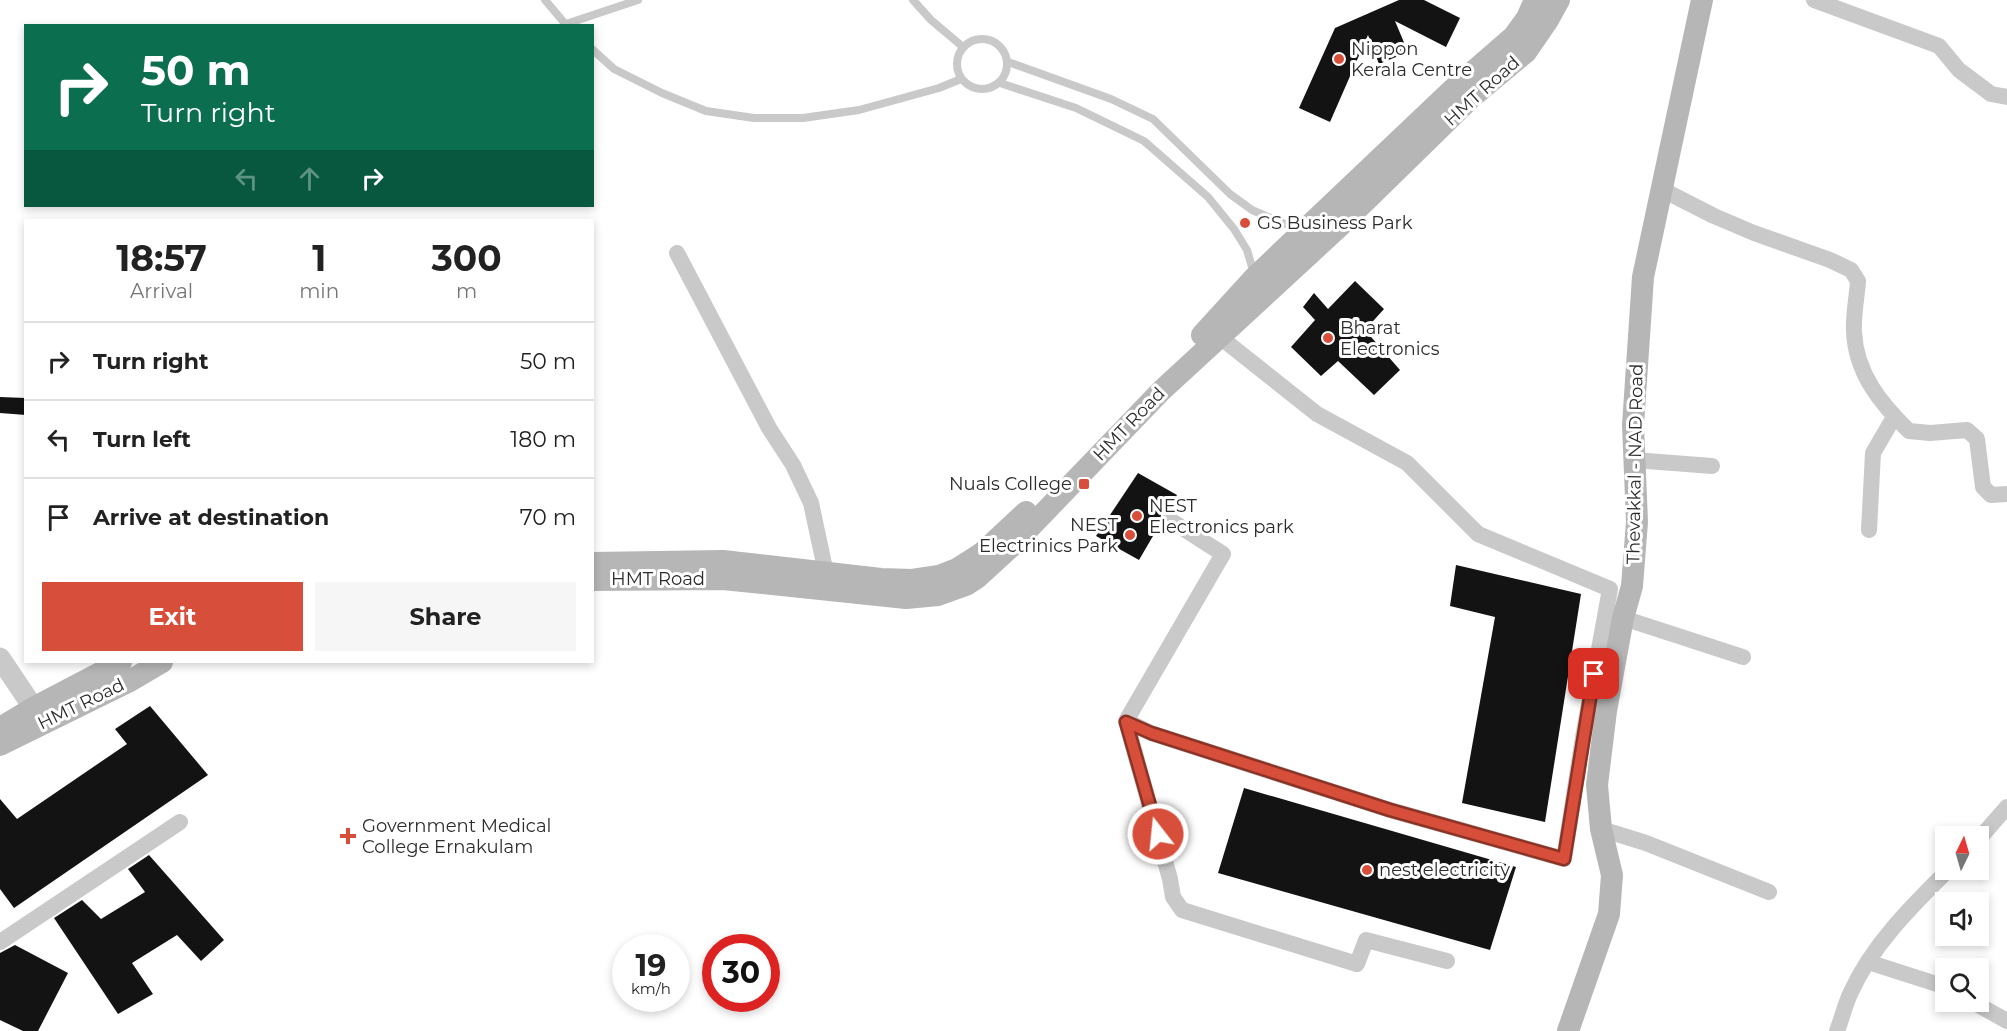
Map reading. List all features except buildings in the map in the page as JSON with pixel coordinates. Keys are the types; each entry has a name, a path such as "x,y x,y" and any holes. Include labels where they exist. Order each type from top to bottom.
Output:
{"main road":[{"name":"HMT Road","path":"594,580 723,579 906,598 938,595 961,577 982,553 1028,511 1177,356 1204,333 1255,278 1453,89 1514,36 1535,0"},
{"name":"HMT Road","path":"594,563 723,561 881,579 912,580 939,576 977,578 1014,545 1161,391 1340,225 1472,97 1526,52 1548,20 1558,0"},
{"name":"Thevakkal - NAD Road","path":"1568,1031 1609,914 1612,875 1601,829 1597,785 1606,711 1623,618 1632,585 1637,522 1633,425 1643,277 1702,0"},
{"name":"HMT Road","path":"0,745 39,714 119,663"},
{"name":"HMT Road","path":"0,728 102,695 160,663"}],"street":[{"path":"1814,0 1938,46 1959,70 1991,94 2007,97"},
{"path":"1661,189 1714,216 1754,233 1804,249 1851,270 1858,281 1854,331 1859,362 1873,392 1909,431 1930,433 1967,430 1977,439 1983,487 1991,495 2007,494"},
{"path":"677,253 769,428 798,474 811,503 826,573"},
{"path":"1126,722 1151,733 1390,810 1564,859 1583,737 1610,590 1478,534 1407,463 1317,414 1220,337"},
{"path":"1869,530 1873,453 1894,417"},
{"path":"1634,460 1712,466"},
{"path":"1170,520 1223,554 1126,722 1173,897 1182,910 1357,964 1366,940 1447,961"},
{"path":"1623,618 1743,657"},
{"path":"0,658 39,714"},
{"path":"1989,827 2007,807"},
{"path":"0,942 180,822"},
{"path":"1601,829 1646,843 1769,892"},
{"path":"1837,1031 1851,992 1868,962 1909,909 1938,880"},
{"path":"1868,962 1935,983"},
{"path":"1989,1011 2007,1021"}],"lane":[{"path":"545,0 566,24"},
{"path":"570,24 638,0"},
{"path":"914,0 931,20 963,47"},
{"path":"986,39 1001,47 1008,62 1007,71 1000,83 991,89 974,89 961,78 957,63 958,54 963,47 970,42 986,39"},
{"path":"594,51 614,69 662,93 706,111 754,118 803,118 859,110 939,88 961,78"},
{"path":"1008,62 1111,99 1153,119 1230,194 1252,210 1285,224 1308,228"},
{"path":"1000,83 1076,108 1144,141 1208,197 1234,229 1247,250 1255,278"}],"place":[{"name":"Nippon Kerala Centre","path":"1339,59"},
{"name":"GS Business Park","path":"1245,223"},
{"name":"Bharat Electronics","path":"1328,338"},
{"name":"Nuals College","path":"1084,484"},
{"name":"NEST Electronics park","path":"1137,516"},
{"name":"NEST Electrinics Park","path":"1130,535"},
{"name":"Government Medical College Ernakulam","path":"348,836"},
{"name":"nest electricity","path":"1367,870"}],"route":[{"path":"1158,834 1126,722 1151,733 1390,810 1564,859 1594,674"}]}
